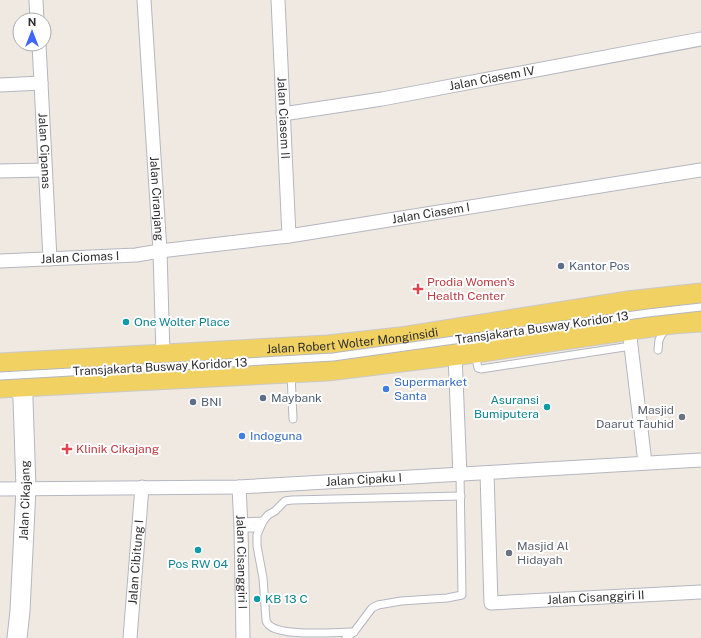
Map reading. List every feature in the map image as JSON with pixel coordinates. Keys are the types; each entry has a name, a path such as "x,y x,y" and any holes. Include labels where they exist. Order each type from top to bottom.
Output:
{"main road":[{"name":"Jalan Robert Wolter Monginsidi","path":"0,364 328,346 400,338 627,302 639,302 701,294"},
{"path":"639,302 648,302 677,317 698,319"},
{"path":"400,338 433,354 465,354 498,338 539,315"},
{"name":"Jalan Robert Wolter Monginsidi","path":"0,387 124,381 149,374 197,377 327,370 465,354 630,338 698,319"},
{"path":"224,376 258,350"},
{"path":"223,352 260,374"},
{"path":"124,357 149,374 161,355"}],"street":[{"path":"36,0 37,12"},
{"name":"Jalan Ciranjang","path":"144,0 160,251 161,355"},
{"name":"Jalan Ciasem II","path":"278,0 289,236"},
{"name":"Jalan Ciasem IV","path":"283,114 382,99 701,39"},
{"name":"Jalan Cipanas","path":"39,52 50,258"},
{"path":"0,85 41,83"},
{"path":"0,171 45,170"},
{"name":"Jalan Ciasem I","path":"160,251 289,236 701,170"},
{"name":"Jalan Ciomas I","path":"0,261 136,255 160,251"},
{"path":"630,338 645,463"},
{"path":"460,475 465,354"},
{"path":"161,355 170,365 197,377"},
{"name":"Jalan Cikajang","path":"17,638 20,611 26,488 22,363"},
{"name":"Jalan Cipaku I","path":"0,489 239,486 460,475 701,460"},
{"name":"Jalan Cisanggiri II","path":"488,473 491,603 701,592"},
{"name":"Jalan Cisanggiri I","path":"239,486 245,637"},
{"name":"Jalan Cibitung I","path":"130,638 142,487"}],"lane":[{"name":"Transjakarta Busway Koridor 13","path":"0,376 333,357 648,313 698,319"},
{"path":"658,350 659,340 665,328 698,319"},
{"path":"291,372 293,419"},
{"path":"346,638 354,632 372,608 378,605 394,602 447,598 462,595 460,475"},
{"path":"354,632 293,632 268,625 266,620 263,578 257,546 257,535 261,524 285,501 292,500 461,496"},
{"path":"241,525 261,524"}],"place":[{"name":"Kantor Pos","path":"561,266"},
{"name":"Prodia Women's Health Center","path":"418,289"},
{"name":"One Wolter Place","path":"126,322"},
{"name":"Supermarket Santa","path":"386,389"},
{"name":"Maybank","path":"263,398"},
{"name":"BNI","path":"193,402"},
{"name":"Asuransi Bumiputera","path":"547,407"},
{"name":"Masjid Daarut Tauhid","path":"682,417"},
{"name":"Indoguna","path":"242,436"},
{"name":"Klinik Cikajang","path":"67,449"},
{"name":"Pos RW 04","path":"198,550"},
{"name":"Masjid Al Hidayah","path":"509,553"},
{"name":"KB 13 C","path":"257,599"}]}
